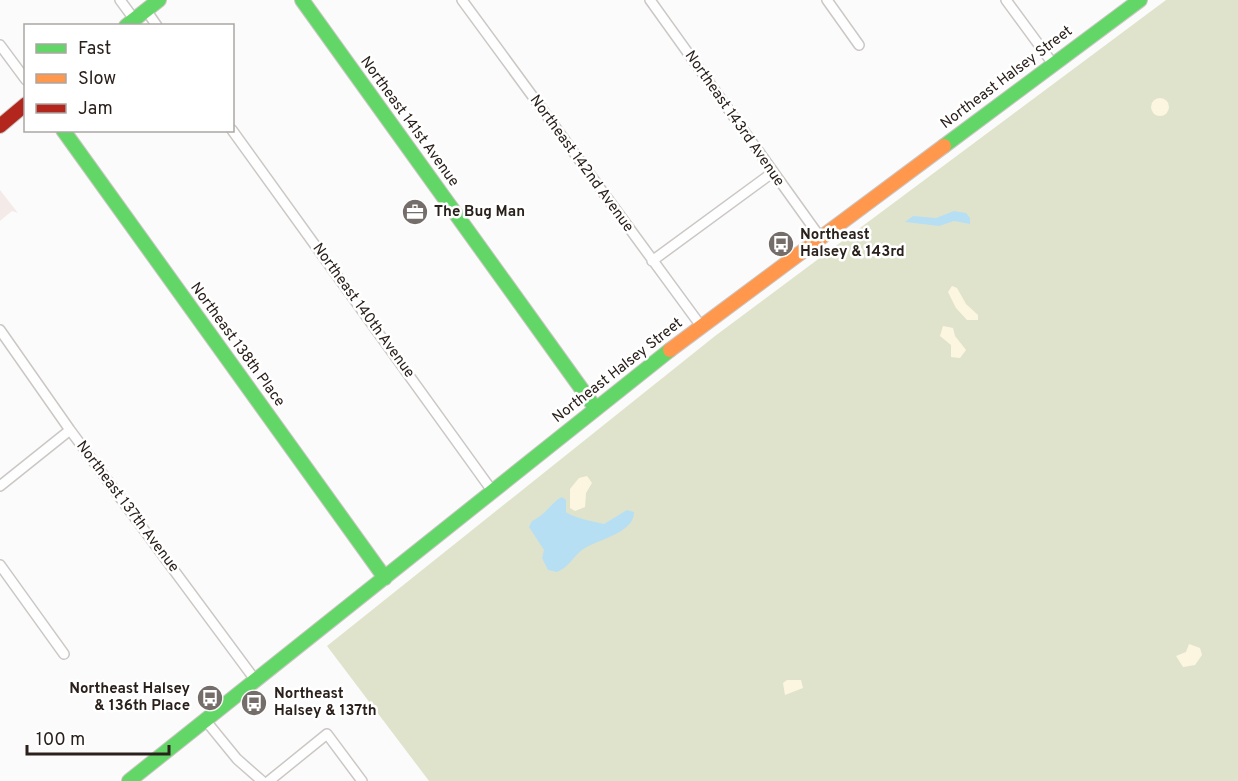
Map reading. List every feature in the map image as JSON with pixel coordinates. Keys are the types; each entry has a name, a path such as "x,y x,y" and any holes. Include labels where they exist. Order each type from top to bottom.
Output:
{"main road":[{"path":"130,22 159,0"},
{"name":"Northeast 141st Avenue","path":"302,0 596,409"},
{"name":"Northeast Halsey Street","path":"129,781 701,326 1140,0"},
{"path":"0,126 24,106"},
{"name":"Northeast 138th Place","path":"64,132 385,578"}],"street":[{"path":"120,0 130,22"},
{"name":"Northeast 142nd Avenue","path":"462,0 701,326"},
{"name":"Northeast 143rd Avenue","path":"650,0 820,237"},
{"path":"827,0 859,45"},
{"path":"1006,0 1053,64"},
{"path":"146,10 156,24"},
{"path":"0,45 24,77"},
{"name":"Northeast 140th Avenue","path":"233,132 493,492"},
{"path":"652,261 772,173"},
{"name":"Northeast 137th Avenue","path":"0,330 70,430 256,681"},
{"path":"0,486 70,430"},
{"path":"0,565 64,654"},
{"path":"206,721 237,759 262,781"},
{"path":"269,781 327,734 362,781"}],"shaded area":[{"path":"0,190 18,213 12,211 0,221"}],"green space":[{"path":"1166,0 1238,0 1238,781 429,781 327,646 715,336"}],"sand":[{"path":"1160,98 1166,101 1169,107 1166,113 1160,116 1154,113 1151,107 1154,101"},
{"path":"952,286 957,288 966,304 978,315 978,320 967,320 956,308 948,292"},
{"path":"943,326 953,328 955,336 966,350 960,358 951,357 951,345 940,336"},
{"path":"587,476 592,483 586,493 585,507 575,511 570,508 570,489 579,478"},
{"path":"1189,644 1200,648 1202,655 1195,665 1183,667 1176,656 1186,652"},
{"path":"787,680 801,680 803,688 785,695 783,683"}],"water":[{"path":"954,211 966,213 970,218 970,224 954,221 939,226 905,222 913,216 936,218"},
{"path":"562,497 566,500 566,512 569,514 604,524 627,510 634,512 633,519 622,531 588,546 557,572 548,570 542,558 544,550 529,527 532,521"}],"traffic: fast":[{"path":"129,24 159,0"},
{"path":"302,0 596,409"},
{"path":"944,146 1140,0"},
{"path":"64,132 385,578"},
{"path":"129,781 670,350"}],"traffic: slow":[{"path":"670,350 944,146"}],"traffic: jam":[{"path":"0,126 24,106"}],"place":[{"name":"The Bug Man","path":"415,212"},
{"name":"Northeast Halsey & 143rd","path":"781,244"},
{"name":"Northeast Halsey & 136th Place","path":"210,698"},
{"name":"Northeast Halsey & 137th","path":"254,703"}]}
